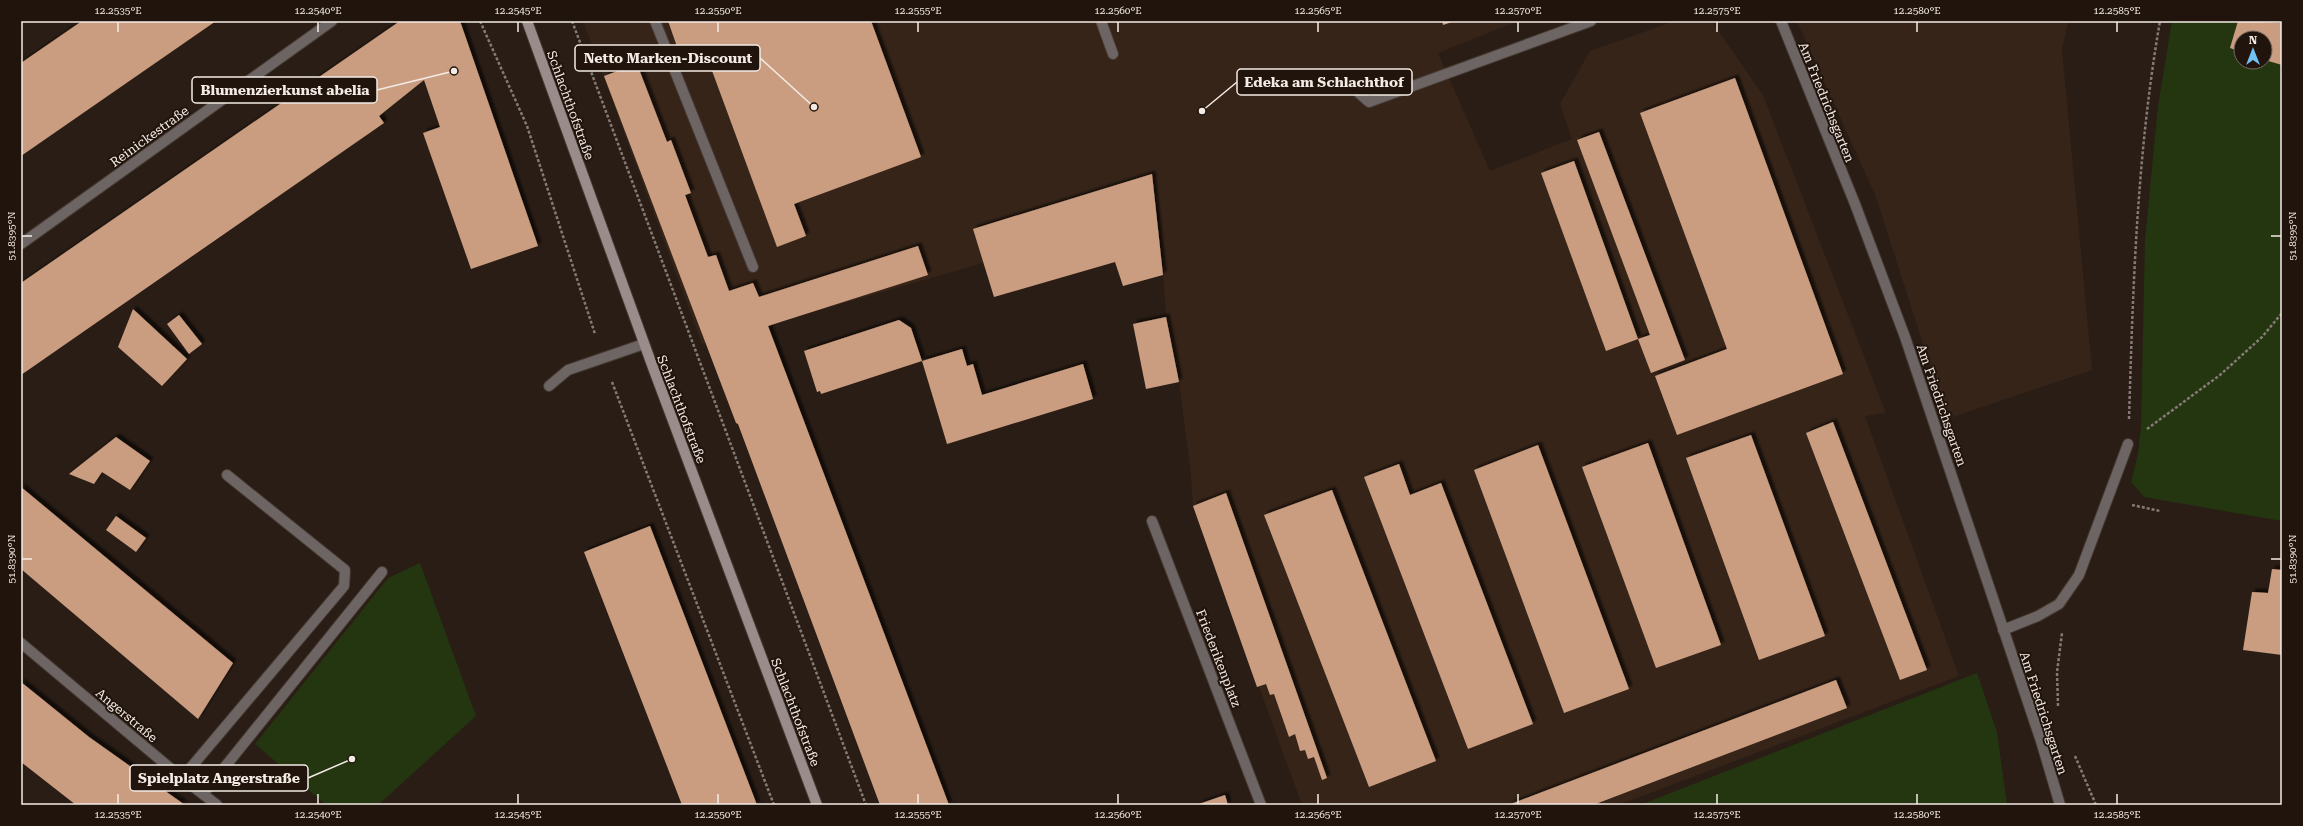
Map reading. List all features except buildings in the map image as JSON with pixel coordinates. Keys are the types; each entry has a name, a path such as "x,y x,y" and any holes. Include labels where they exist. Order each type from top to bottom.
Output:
{"main road":[{"name":"Schlachthofstraße","path":"527,21 644,344 817,805"}],"street":[{"name":"Reinickestraße","path":"21,244 332,21"},
{"path":"655,21 753,267"},
{"path":"1101,21 1113,54"},
{"path":"1341,77 1369,102 1590,21"},
{"name":"Am Friedrichsgarten","path":"1781,21 1855,204 1905,337 2041,741 2060,805"},
{"path":"549,386 568,370 644,344"},
{"path":"2003,630 2038,616 2059,604 2078,575 2128,444"},
{"path":"182,778 344,586 345,570 227,475"},
{"name":"Friederikenplatz","path":"1152,520 1261,805"},
{"path":"203,794 382,572"},
{"name":"Angerstraße","path":"21,643 182,778 218,805"}],"path":[{"path":"480,21 527,126 604,358 700,615 774,805"},
{"path":"572,21 866,805"},
{"path":"2128,444 2135,236 2142,148 2160,21"},
{"path":"2128,444 2220,375 2262,337 2282,313"},
{"path":"2060,712 2057,672 2063,631"},
{"path":"2074,755 2096,805"}],"shaded area":[{"path":"583,21 1518,21 1438,53 1490,171 1572,139 1560,104 1590,51 1675,21 1712,22 1763,95 1886,413 1865,416 1959,676 1619,805 1302,805 1193,506 1191,474 1179,382 1166,317 1159,210 983,263 702,344"},
{"path":"1797,21 2068,21 2062,50 2092,370 1947,419 1876,197"}],"green space":[{"path":"2172,21 2282,21 2282,521 2144,497 2131,482 2138,454 2141,426 2145,240 2158,106"},
{"path":"420,563 476,716 378,805 326,805 255,744 388,578"},
{"path":"1977,673 1997,732 2007,805 1640,805"}],"place":[{"name":"Blumenzierkunst abelia","path":"454,71"},
{"name":"Netto Marken-Discount","path":"814,107"},
{"name":"Edeka am Schlachthof","path":"1202,111"},
{"name":"Spielplatz Angerstraße","path":"352,759"}]}
